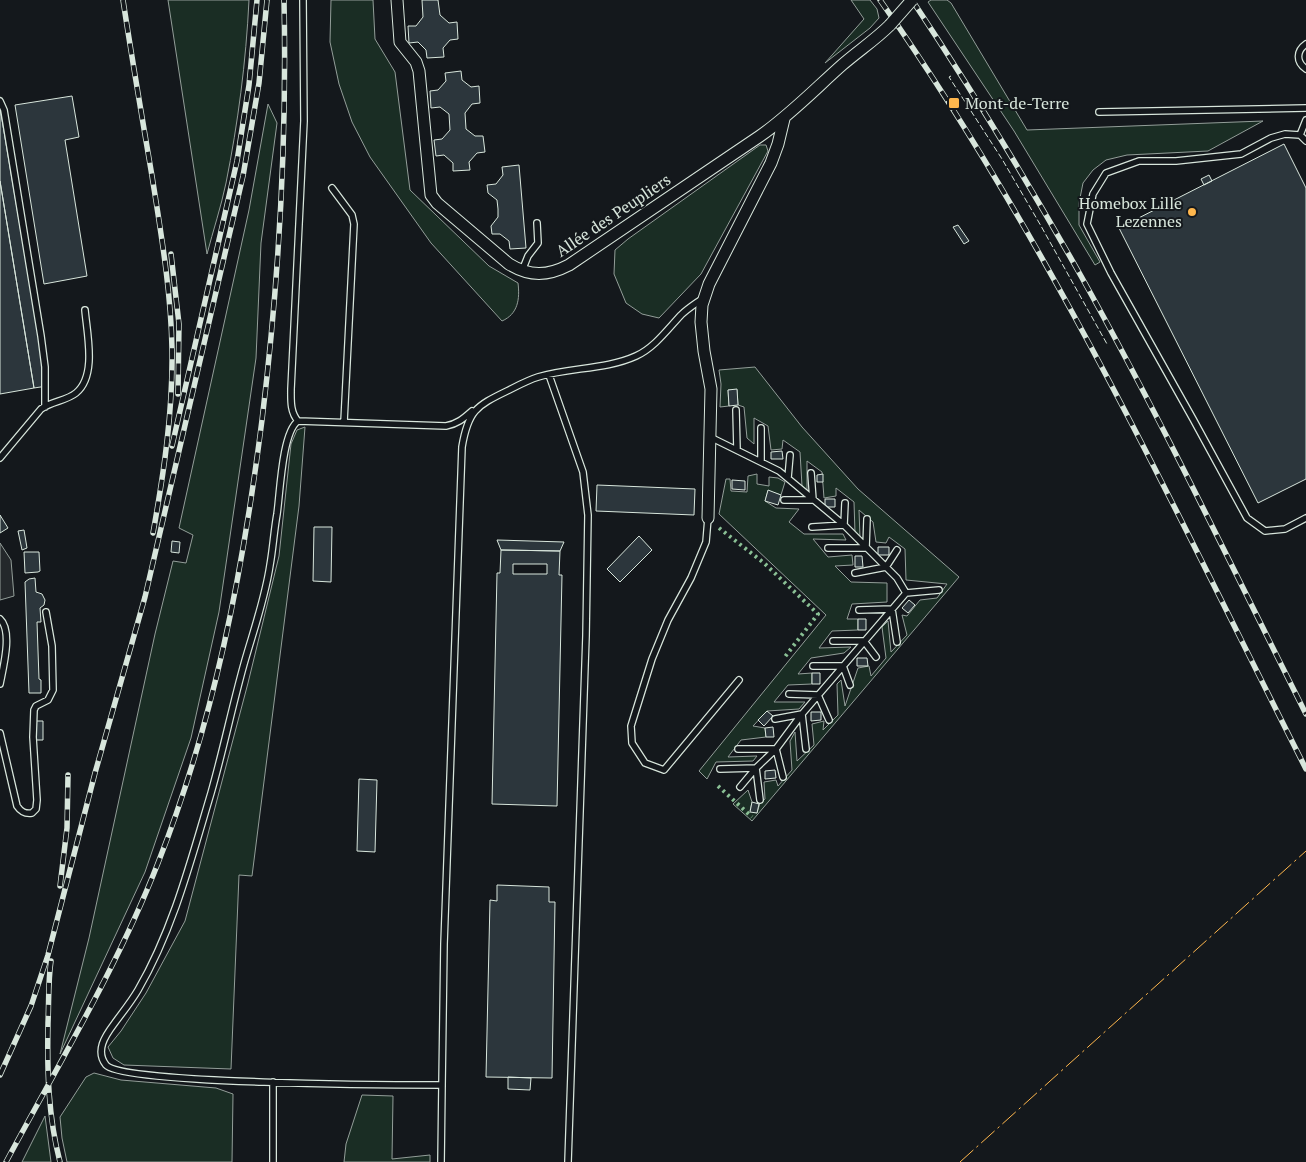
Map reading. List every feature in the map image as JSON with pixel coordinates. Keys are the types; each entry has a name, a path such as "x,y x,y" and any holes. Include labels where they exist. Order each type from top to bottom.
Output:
{"street":[{"name":"Allée des Peupliers","path":"397,0 400,42 416,62 419,71 431,195 437,203 510,264 522,271 538,275 554,272 569,265 784,119 838,68 877,38 912,0"},
{"path":"708,518 711,389 701,331 701,312 709,284 771,163 781,136 784,119"}],"lane":[{"path":"298,421 294,417 291,405 291,389 304,130 303,0"},
{"path":"1306,44 1299,50 1298,55 1301,65 1306,69"},
{"path":"0,101 4,110 41,336 45,367 45,407"},
{"path":"1099,112 1306,108"},
{"path":"1300,136 1306,120"},
{"path":"1306,141 1300,136 1285,134 1271,138 1241,154 1176,160 1139,161 1106,173 1093,194 1087,224 1110,273 1188,410 1246,518 1265,531 1285,529 1306,518"},
{"path":"332,188 352,215 354,224 344,422"},
{"path":"522,271 528,256 538,243 537,223"},
{"path":"442,1085 217,1081 128,1073 110,1069 105,1064 102,1056 102,1045 105,1036 137,991 172,918 195,847 224,748 260,610 270,566 284,458 289,434 294,424 298,421 454,425 483,403 528,381 616,363 642,353 655,343 683,313 704,298"},
{"path":"0,458 45,407 70,397 82,386 89,365 85,310"},
{"path":"550,375 583,472 588,515 586,646 568,1162"},
{"path":"441,1162 444,944 462,446 465,432 476,408"},
{"path":"736,410 737,450"},
{"path":"761,461 762,428"},
{"path":"710,437 761,461 788,478 844,525 897,578 906,593"},
{"path":"788,478 790,455"},
{"path":"811,473 813,500"},
{"path":"784,500 813,500"},
{"path":"844,525 845,503"},
{"path":"708,518 706,542 691,578 668,620 652,659 631,726 632,743 645,763 664,770 739,680"},
{"path":"866,548 867,519"},
{"path":"812,527 844,525"},
{"path":"828,548 866,548"},
{"path":"855,573 886,567 897,550"},
{"path":"740,787 776,749 842,666 906,593 939,590"},
{"path":"859,610 892,609"},
{"path":"892,609 897,642"},
{"path":"0,733 17,806 21,812 32,813 36,809 37,800 33,736 34,710 36,706 48,700 53,690 52,646 46,612"},
{"path":"0,619 6,630 7,641 0,684"},
{"path":"833,641 864,641"},
{"path":"864,641 876,657"},
{"path":"814,666 842,666"},
{"path":"842,666 850,685"},
{"path":"789,694 818,695"},
{"path":"818,695 829,720"},
{"path":"775,718 802,714"},
{"path":"802,714 806,750"},
{"path":"738,750 776,749"},
{"path":"776,749 783,777"},
{"path":"720,769 756,768"},
{"path":"756,768 760,800"},
{"path":"273,1082 273,1162"}],"green space":[{"path":"168,0 249,0 244,69 234,138 224,192 207,254"},
{"path":"331,0 373,0 375,39 395,72 410,190 489,266 518,283 519,295 515,310 502,321 431,243 370,157 352,122 339,84 330,42"},
{"path":"851,0 870,0 877,9 879,18 870,28 825,63 864,19"},
{"path":"931,0 947,0 951,3 1027,130 1263,121 1208,151 1127,155 1106,160 1093,170 1083,183 1079,203 1079,225 1100,262 1095,265 1014,131 928,2"},
{"path":"268,104 277,123 261,243 256,358 219,612 191,738 145,872 60,1054 89,938 155,634 173,561 186,563 193,535 179,528 249,210"},
{"path":"760,145 766,145 768,151 701,274 659,318 642,314 626,303 614,274 615,250"},
{"path":"755,367 802,427 858,489 959,577 752,821 733,804 748,790 752,802 750,811 757,813 760,803 765,799 764,782 776,780 778,786 792,770 790,741 795,732 797,761 814,745 812,724 824,721 823,730 838,715 837,684 841,680 845,706 858,668 869,666 871,676 886,658 882,627 888,621 891,652 907,635 902,615 907,616 920,600 937,598 947,584 906,580 905,549 889,537 886,543 876,542 873,522 859,510 860,538 855,533 854,502 836,488 836,496 824,498 822,472 807,461 807,492 802,486 800,452 783,440 782,449 771,450 768,426 754,418 754,444 747,438 744,407 738,405 737,390 728,390 729,406 720,407 721,384 719,370"},
{"path":"305,427 299,506 252,876 239,875 231,1069 124,1065 113,1058 108,1047 146,993 185,921 248,683 279,556 291,444 297,430"},
{"path":"757,474 757,484 769,486 769,477 778,478 785,482 781,495 768,491 765,501 776,508 799,509 789,522 804,534 843,534 846,540 813,539 828,557 852,555 853,565 835,566 851,582 887,583 887,602 852,604 847,619 858,619 858,630 832,631 819,648 851,647 844,653 811,658 798,674 812,673 812,684 788,685 774,702 805,702 799,709 767,711 753,726 765,728 766,737 741,740 728,757 757,756 753,761 716,762 707,779 699,771 826,615 719,514 726,479 730,479 731,491 747,492 748,476"},
{"path":"94,1073 121,1080 216,1088 233,1094 232,1162 67,1162 60,1117 86,1077"},
{"path":"362,1095 393,1096 392,1159 430,1155 430,1162 344,1162 346,1144"},
{"path":"45,1116 51,1162 22,1162"}],"shaded area":[{"path":"0,543 11,560 14,596 0,600"}],"building":[{"path":"422,0 438,0 440,15 449,23 457,22 458,39 450,40 443,48 444,57 427,58 426,50 418,42 409,43 408,26 416,26 423,17"},
{"path":"461,71 462,80 471,87 479,86 480,103 472,104 465,113 466,129 475,136 483,136 485,152 477,153 469,162 470,170 453,171 453,163 444,155 436,156 434,140 442,139 450,130 449,114 440,107 431,108 430,91 438,90 446,81 445,73"},
{"path":"72,96 79,137 65,140 87,276 44,284 15,105"},
{"path":"0,108 47,386 34,388 0,181"},
{"path":"1284,144 1306,188 1306,479 1258,503 1119,228"},
{"path":"519,165 526,248 510,249 509,241 500,234 492,234 491,226 498,217 498,209 497,200 488,193 487,185 496,184 503,175 502,167"},
{"path":"1209,175 1212,181 1204,185 1201,179"},
{"path":"0,181 34,388 0,394"},
{"path":"958,225 969,241 964,244 953,227"},
{"path":"737,389 738,405 729,406 728,390"},
{"path":"782,451 783,459 771,459 771,452"},
{"path":"823,474 823,482 817,482 817,475"},
{"path":"732,480 745,481 745,490 732,489"},
{"path":"597,485 695,489 694,515 596,511"},
{"path":"768,490 781,495 778,505 765,501"},
{"path":"825,499 835,499 835,507 825,507"},
{"path":"0,515 8,528 0,533"},
{"path":"314,527 332,527 331,582 313,581"},
{"path":"24,530 27,548 22,550 18,531"},
{"path":"639,536 652,550 620,582 607,569"},
{"path":"497,540 564,542 560,551 501,550"},
{"path":"172,541 180,542 179,553 171,552"},
{"path":"878,547 889,547 889,555 878,555"},
{"path":"501,550 560,551 559,575 562,575 557,806 492,804 497,573 500,573","holes":["513,564 547,564 547,574 513,574"]},
{"path":"24,552 39,552 40,571 25,573"},
{"path":"855,556 862,556 863,567 855,567"},
{"path":"35,578 36,592 42,594 45,600 44,605 40,608 41,622 37,622 41,693 29,693 25,582"},
{"path":"909,600 915,605 908,613 902,608"},
{"path":"858,619 866,619 866,630 858,630"},
{"path":"857,658 867,658 868,666 857,666"},
{"path":"812,673 820,673 820,684 812,684"},
{"path":"767,711 773,716 764,726 758,720"},
{"path":"811,712 821,712 821,720 811,721"},
{"path":"36,721 43,721 43,740 36,740"},
{"path":"773,727 774,737 766,737 765,728"},
{"path":"775,770 776,778 765,779 765,771"},
{"path":"359,779 377,780 375,852 357,851"},
{"path":"752,802 759,804 757,813 750,812"},
{"path":"497,885 549,887 549,902 555,902 552,1078 486,1077 490,900 497,901"},
{"path":"508,1077 531,1078 530,1090 508,1089"}],"railway":[{"path":"123,0 162,240 171,327 172,372 169,418 153,533"},
{"path":"172,446 237,161 249,85 257,0"},
{"path":"0,1075 31,1006 48,955 95,773 145,597 243,176 259,83 267,0"},
{"path":"6,1162 106,978 142,902 178,809 211,700 236,589 246,533 268,368 283,158 284,0"},
{"path":"880,0 941,91 999,185 1054,280 1158,474 1306,769"},
{"path":"912,0 999,136 1111,330 1306,714"},
{"path":"171,254 179,324 178,394"},
{"path":"60,886 67,828 68,775"},
{"path":"51,961 49,976 48,1076 53,1127 60,1162"}],"hedge":[{"path":"719,528 764,563 818,614 784,658"},
{"path":"718,786 752,817"}],"fence":[{"path":"951,76 949,77 1002,159 1107,344"}],"power":[{"path":"960,1162 1306,851"}],"place":[{"name":"Mont-de-Terre","path":"954,103"},
{"name":"Homebox Lille Lezennes","path":"1192,212"}]}
